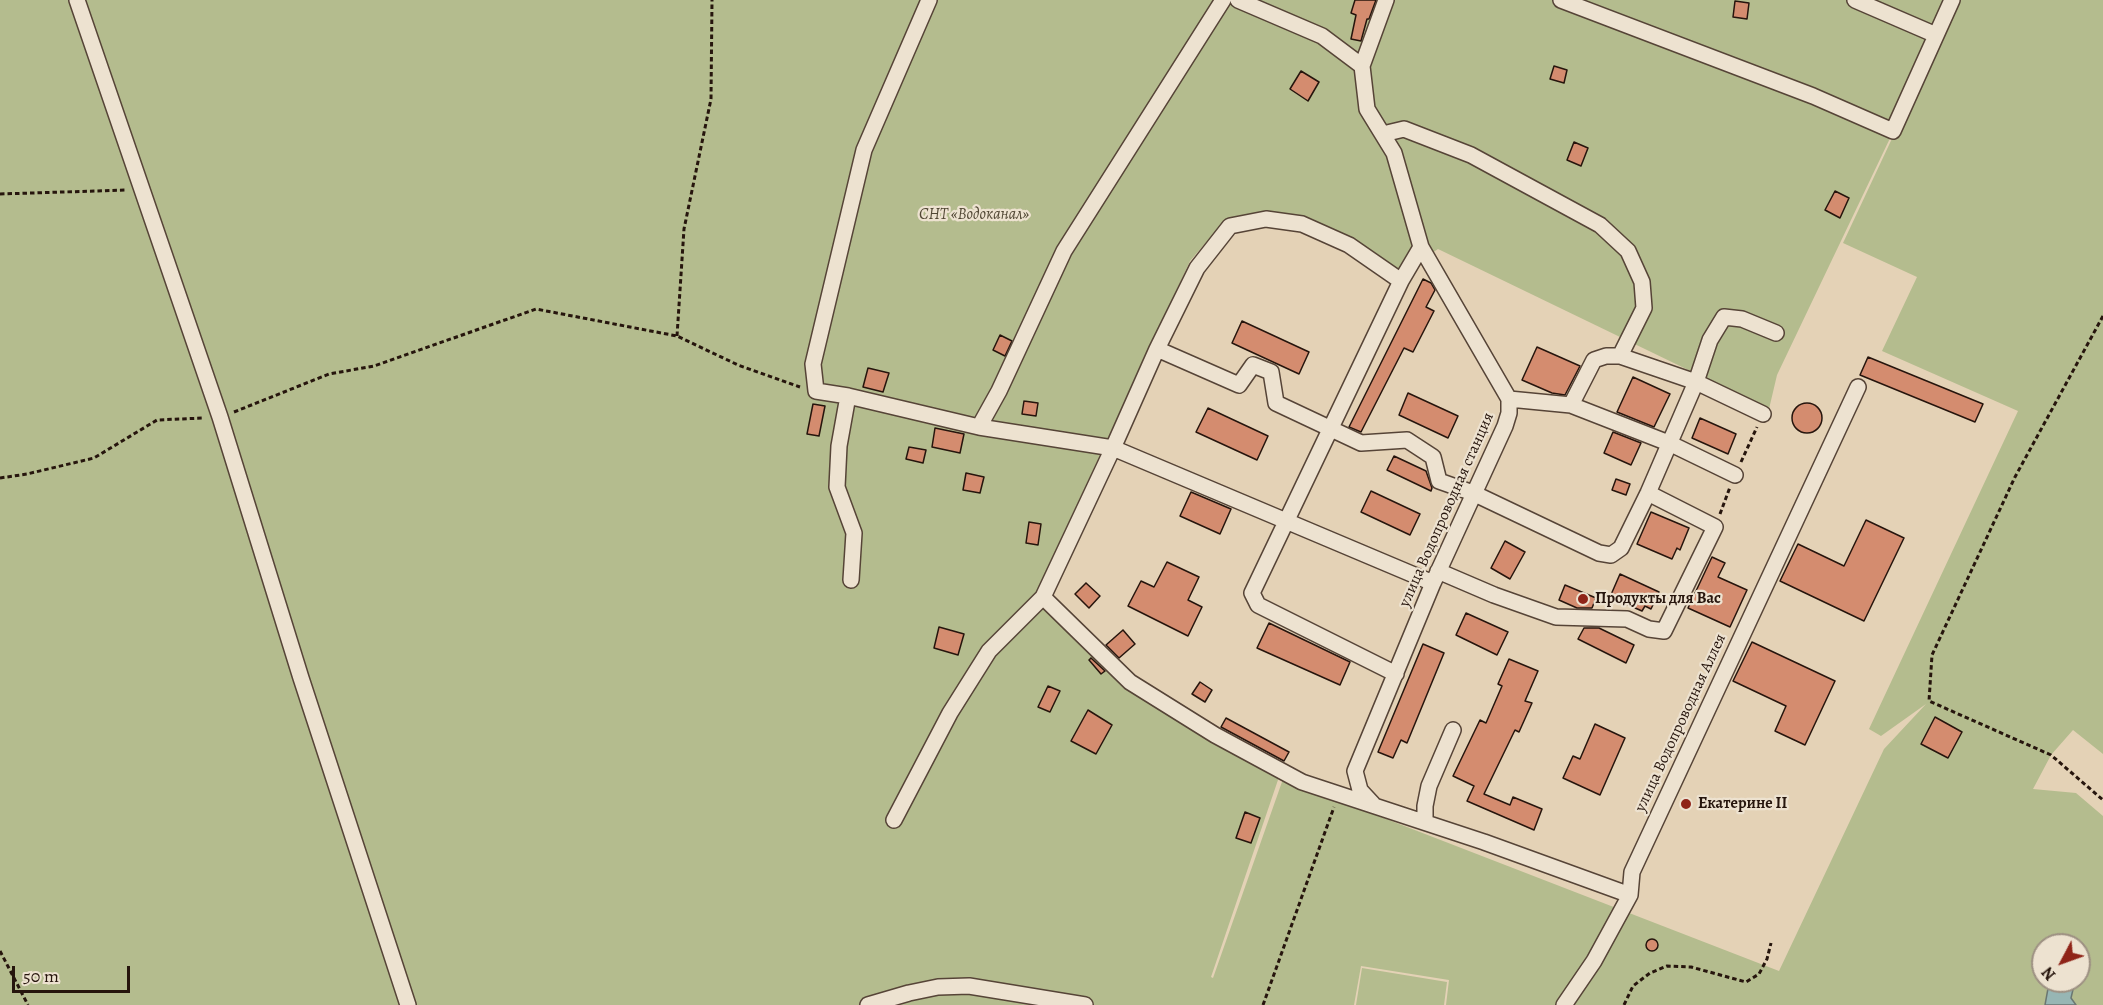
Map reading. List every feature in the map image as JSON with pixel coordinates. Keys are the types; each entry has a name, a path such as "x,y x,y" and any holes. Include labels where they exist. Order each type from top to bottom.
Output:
{"street":[{"path":"77,0 220,417 301,678 408,1005"},
{"path":"929,0 864,150 813,364 816,391 848,396 979,427 1113,448 1287,523 1436,577 1556,616 1627,619 1649,629 1664,631 1715,527 1648,493"},
{"path":"979,427 999,391 1064,251 1223,0"},
{"path":"1238,0 1322,36 1362,66 1386,0"},
{"path":"1561,0 1813,96 1893,131 1952,0"},
{"path":"1856,0 1936,35"},
{"name":"улица Водопроводная станция","path":"1362,66 1367,110 1395,153 1421,247 1509,399 1509,413 1505,426 1436,577 1355,771 1360,790 1375,806"},
{"path":"1383,134 1404,129 1471,155 1600,225 1628,251 1642,282 1644,308 1620,356"},
{"path":"894,820 950,713 989,651 1043,597 1157,349 1197,268 1230,226 1266,219 1302,224 1349,245 1401,281"},
{"path":"1396,674 1258,605 1252,593 1401,281 1421,247"},
{"path":"1157,349 1239,386 1253,365 1271,372 1276,404 1361,443 1407,440 1433,457 1439,481 1473,493 1599,553 1611,555 1621,548 1648,493 1671,444 1710,340 1724,317 1742,319 1776,333"},
{"path":"1571,405 1594,360 1606,356 1620,356 1696,382 1763,414"},
{"name":"улица Водопроводная Аллея","path":"1564,1005 1594,961 1630,895 1632,872 1858,387"},
{"path":"848,396 839,446 837,487 854,533 851,580"},
{"path":"1509,399 1571,405 1671,444 1735,475"},
{"path":"1043,597 1130,682 1215,735 1302,782 1425,822 1630,895"},
{"path":"1425,822 1429,786 1453,730"},
{"path":"868,1005 938,987 969,986 1085,1005"}],"path":[{"path":"678,336 684,229 711,99 712,0"},
{"path":"0,194 142,189"},
{"path":"0,478 94,458 157,420 220,417 329,374 374,366 536,309 678,336 738,365 798,387"},
{"path":"2103,316 2016,477 1932,655 1929,701 2051,756 2103,800"},
{"path":"1263,1005 1339,794"},
{"path":"1624,1005 1633,986 1650,973 1667,966 1691,967 1746,982 1760,974 1771,943"},
{"path":"0,951 28,1005"}],"green space":[{"name":"СНТ «Водоканал»","path":"0,0 1956,0 1777,375 1769,409 1438,249 1400,275 1306,218 1266,212 1226,219 1190,261 1035,595 1128,687 1279,777 1211,977 1213,978 1283,779 1779,971 1884,749 1926,704 1881,736 1869,729 2018,411 1882,351 1917,277 1843,243 1957,0 2103,0 2103,754 2073,730 2051,755 2033,789 2076,793 2103,816 2103,1005 2076,1005 2071,998 2072,993 2091,993 2091,933 2031,933 2031,993 2047,993 2045,1005 1446,1005 1449,980 1361,966 1354,1005 0,1005"},
{"path":"1362,968 1447,982 1444,1005 1356,1005"}],"water":[{"path":"2047,993 2072,993 2071,998 2076,1005 2045,1005"}],"building":[{"path":"1355,0 1376,0 1369,19 1367,19 1361,41 1351,39 1356,15 1351,13"},
{"path":"1735,1 1749,3 1747,19 1733,17"},
{"path":"1554,66 1567,70 1564,83 1550,79"},
{"path":"1301,71 1319,82 1308,101 1290,89"},
{"path":"1574,142 1588,148 1581,166 1567,160"},
{"path":"1835,191 1849,198 1840,218 1825,210"},
{"path":"1423,279 1431,283 1435,290 1426,307 1434,311 1413,352 1404,348 1361,432 1349,427"},
{"path":"1242,321 1309,352 1299,374 1232,343"},
{"path":"1000,335 1012,341 1005,356 993,350"},
{"path":"1537,347 1580,366 1565,395 1552,393 1522,380"},
{"path":"1868,357 1983,404 1975,422 1860,375"},
{"path":"868,368 889,373 883,392 863,387"},
{"path":"1633,377 1670,394 1654,427 1617,412"},
{"path":"1408,393 1458,416 1448,438 1399,415"},
{"path":"1024,401 1038,403 1036,416 1022,414"},
{"path":"1807,403 1818,407 1822,418 1818,429 1807,433 1796,429 1792,418 1796,407"},
{"path":"813,404 825,406 819,436 807,434"},
{"path":"1208,408 1268,436 1257,460 1196,432"},
{"path":"1700,418 1736,434 1728,454 1692,438"},
{"path":"935,428 964,434 960,453 932,447"},
{"path":"1613,432 1641,443 1631,465 1604,453"},
{"path":"909,447 926,450 923,463 906,459"},
{"path":"1394,456 1426,471 1431,491 1387,470"},
{"path":"966,473 984,477 980,493 963,490"},
{"path":"1616,479 1630,484 1626,495 1612,490"},
{"path":"1371,491 1420,514 1410,535 1361,512"},
{"path":"1191,492 1231,509 1220,534 1180,516"},
{"path":"1651,512 1689,528 1680,550 1677,548 1672,559 1637,544"},
{"path":"1866,520 1904,538 1864,621 1780,581 1798,544 1844,566"},
{"path":"1029,522 1041,524 1038,545 1026,543"},
{"path":"1505,541 1525,552 1510,579 1491,568"},
{"path":"1712,557 1725,563 1718,577 1747,590 1730,627 1688,608"},
{"path":"1167,562 1199,577 1188,600 1202,607 1188,636 1128,606 1141,581 1154,587"},
{"path":"1620,574 1659,592 1651,609 1645,606 1642,611 1610,597"},
{"path":"1086,583 1100,596 1089,608 1075,594"},
{"path":"1565,585 1596,598 1592,608 1577,608 1559,600"},
{"path":"1466,613 1508,632 1497,655 1456,635"},
{"path":"1269,623 1350,662 1340,685 1257,648"},
{"path":"939,627 964,634 958,655 934,648"},
{"path":"1584,628 1599,628 1634,645 1626,663 1578,639"},
{"path":"1123,630 1135,644 1119,658 1106,645"},
{"path":"1752,642 1835,681 1805,745 1775,731 1786,706 1733,681"},
{"path":"1423,644 1444,653 1407,743 1401,740 1393,758 1378,752"},
{"path":"1091,658 1105,671 1101,674 1089,660"},
{"path":"1509,659 1538,671 1525,701 1532,703 1519,732 1515,730 1484,794 1510,805 1513,797 1542,809 1534,830 1467,801 1474,786 1453,776 1480,720 1486,723 1502,686 1498,684"},
{"path":"1200,682 1212,690 1205,702 1192,694"},
{"path":"1048,686 1060,691 1050,712 1038,707"},
{"path":"1088,710 1112,725 1096,754 1071,741"},
{"path":"1935,717 1962,732 1948,758 1921,744"},
{"path":"1226,718 1289,752 1284,761 1221,727"},
{"path":"1595,724 1625,738 1600,795 1563,778 1573,756 1580,759"},
{"path":"1245,812 1260,818 1251,843 1236,838"},
{"path":"1654,939 1658,945 1654,951 1650,951 1646,943"}],"place":[{"name":"Продукты для Вас","path":"1583,599"},
{"name":"Екатерине II","path":"1686,804"}]}
